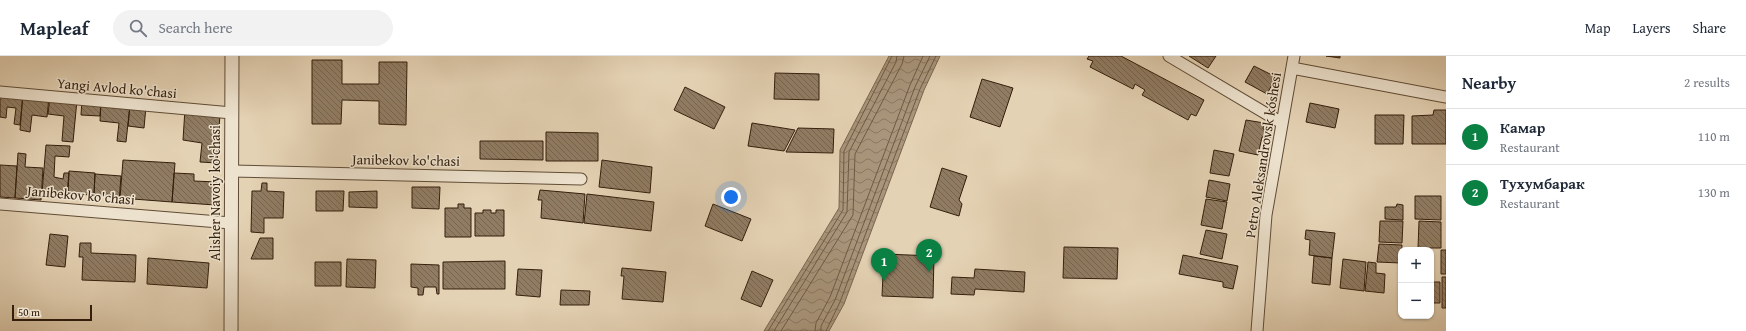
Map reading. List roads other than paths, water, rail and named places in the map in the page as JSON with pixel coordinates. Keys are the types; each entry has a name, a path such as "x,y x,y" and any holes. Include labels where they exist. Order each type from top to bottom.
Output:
{"street":[{"name":"Alisher Navoiy ko'chasi","path":"231,331 232,56"},
{"path":"1169,56 1282,123"},
{"name":"Petro Aleksandrovsk kóshesi","path":"1257,331 1266,215 1294,56"},
{"path":"1292,68 1446,97"},
{"name":"Yangi Avlod ko'chasi","path":"0,92 232,113"},
{"name":"Janibekov ko'chasi","path":"232,172 581,179"},
{"name":"Janibekov ko'chasi","path":"0,204 231,223"}],"water":[{"path":"889,56 940,56 924,90 844,304 829,331 764,331 839,208 840,150"}],"place":[{"name":"Тухумбарак","path":"929,272"},
{"name":"Камар","path":"884,281"}]}
